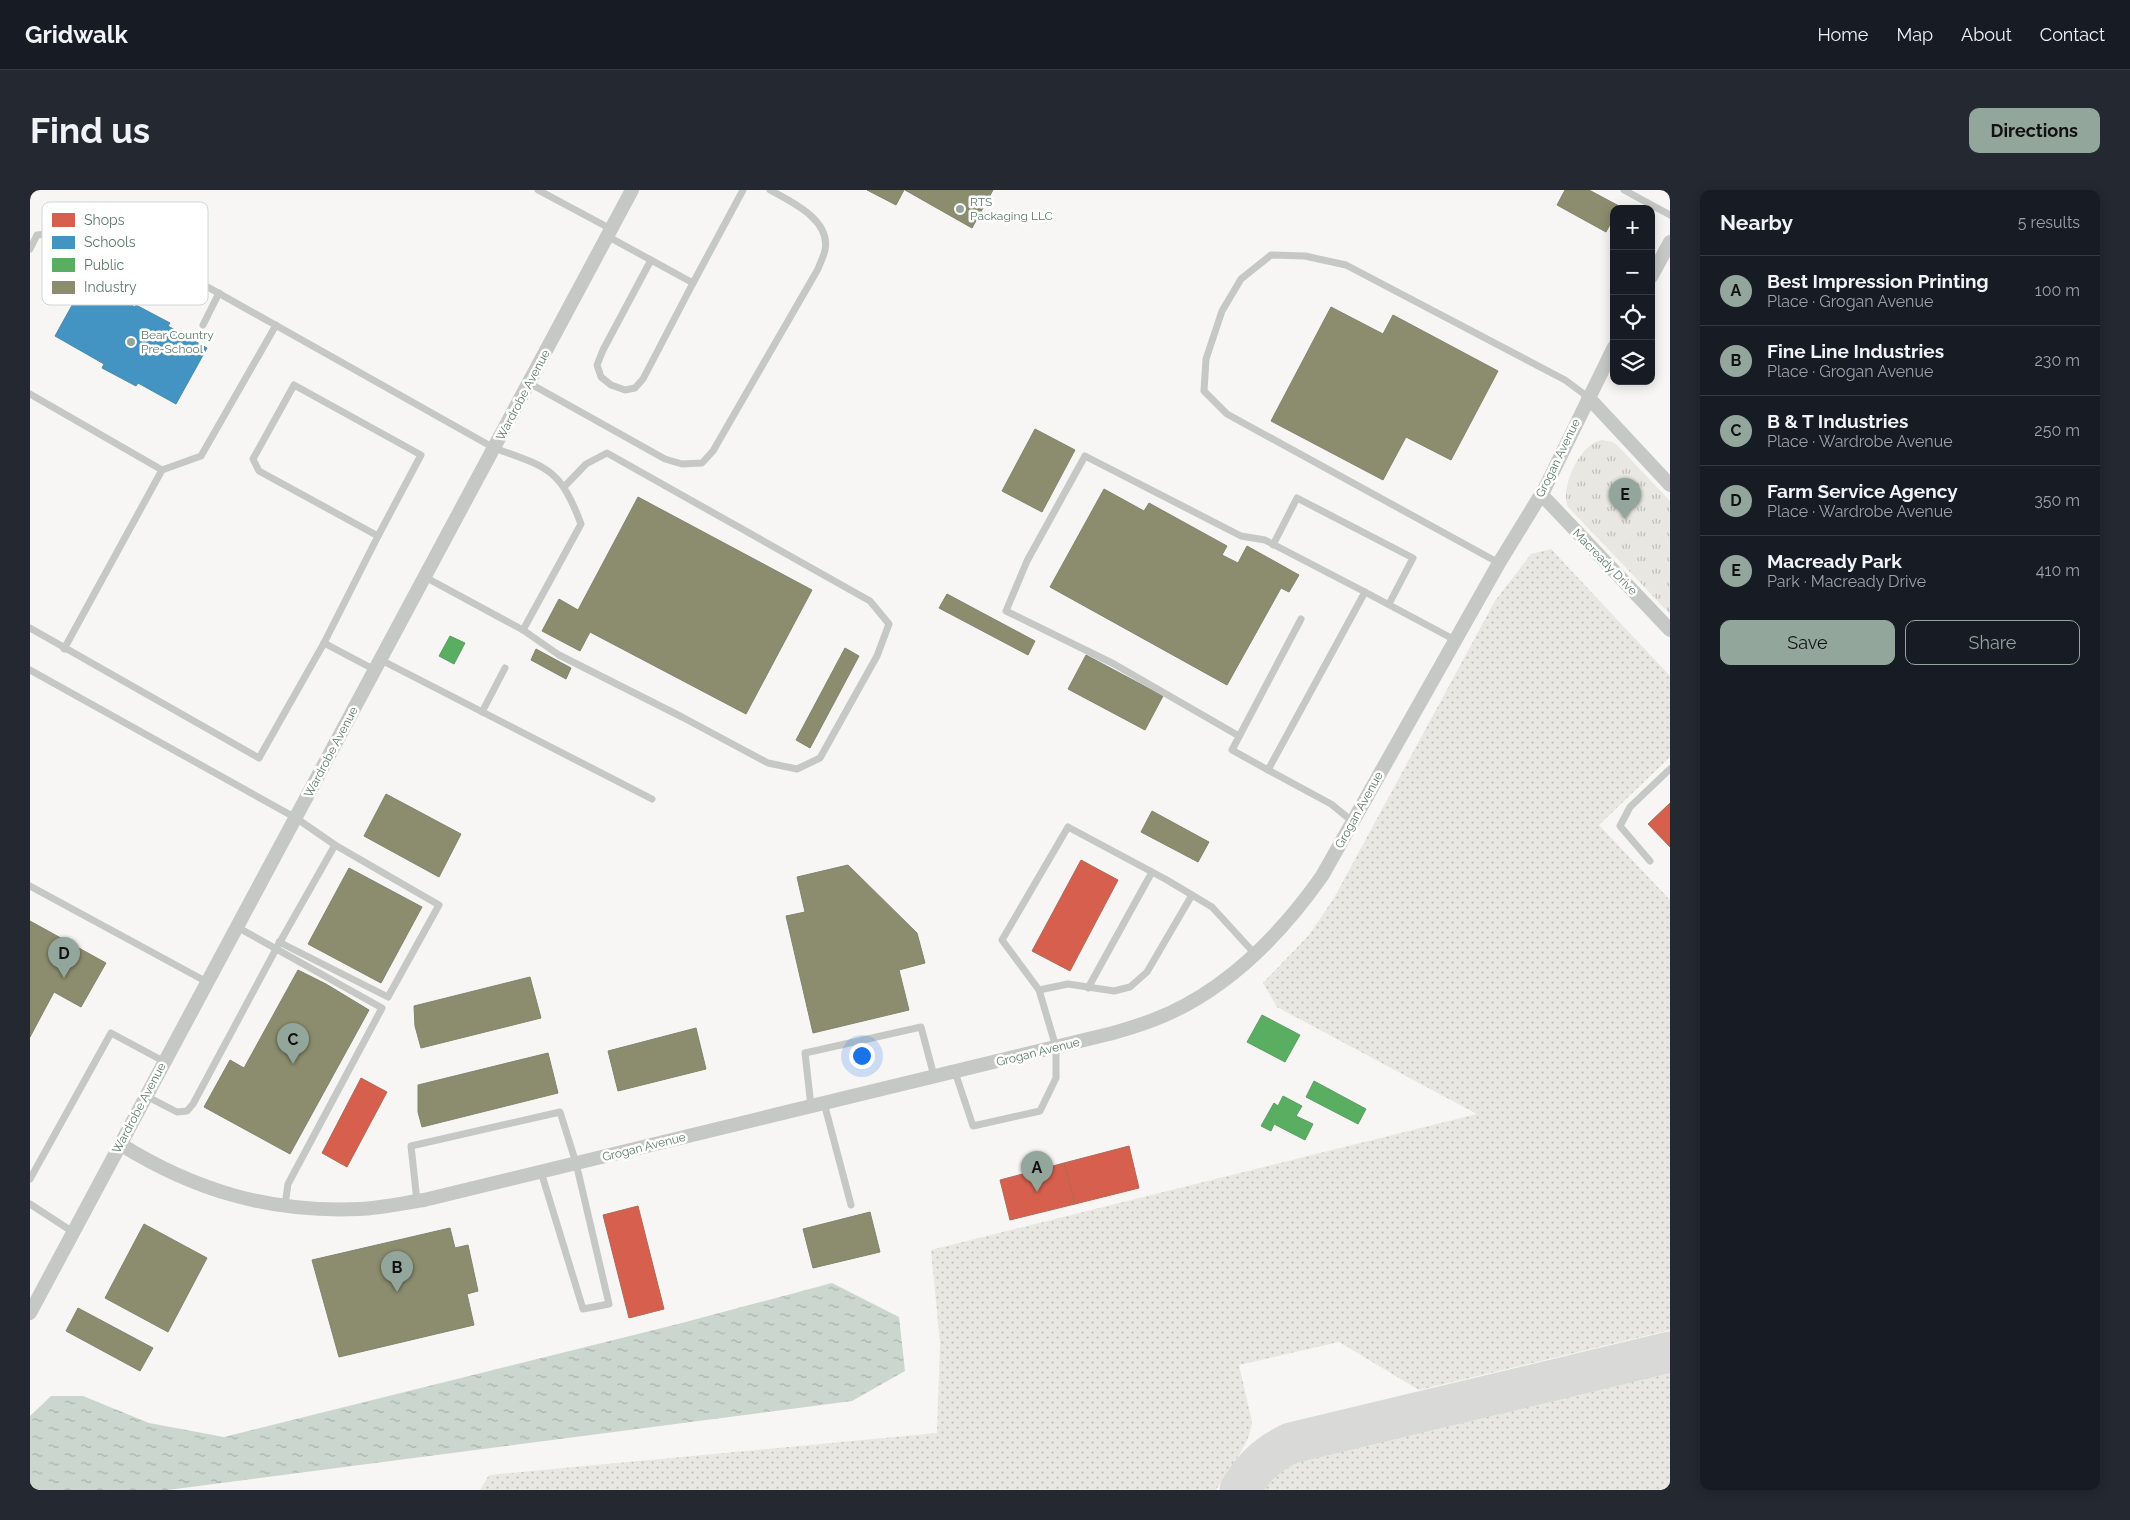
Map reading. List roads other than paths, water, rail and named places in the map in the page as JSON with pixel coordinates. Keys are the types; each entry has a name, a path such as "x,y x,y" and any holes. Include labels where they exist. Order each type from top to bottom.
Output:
{"street":[{"name":"Wardrobe Avenue","path":"30,1313 632,190"},
{"path":"1655,270 1670,242"},
{"name":"Grogan Avenue","path":"120,1144 170,1172 210,1189 251,1201 312,1209 361,1209 417,1201 541,1172 1113,1033 1154,1020 1216,986 1256,954 1279,931 1322,876 1499,563 1541,494 1610,355"},
{"path":"1588,397 1670,485"},
{"name":"Macready Drive","path":"1541,494 1670,630"}],"lane":[{"path":"538,190 693,284"},
{"path":"651,260 603,350 597,365 601,377 611,385 625,390 636,388 643,379 743,190"},
{"path":"1624,190 1670,215"},
{"path":"529,383 665,459 682,464 702,463 713,451 818,269 826,249 823,231 811,215 774,192"},
{"path":"30,249 37,235 42,234"},
{"path":"1499,563 1227,414 1204,392 1206,359 1222,311 1241,279 1271,255 1305,256 1346,265 1565,380 1588,397"},
{"path":"208,287 494,448 541,465 553,473 571,497 581,524 523,630"},
{"path":"203,325 219,293"},
{"path":"64,648 162,470 201,456 276,326"},
{"path":"30,628 259,758 324,643 421,454 294,385 254,459 259,471 378,536"},
{"path":"30,394 162,470"},
{"path":"425,577 523,630 559,655 682,716 768,763 797,769 820,758 877,656 889,624 870,601 607,453 586,464 564,487"},
{"path":"1239,736 1114,664 1006,611 1027,561 1085,456 1241,536 1264,540 1456,640"},
{"path":"1273,545 1297,498 1412,558 1389,604"},
{"path":"1268,770 1365,592"},
{"path":"1301,619 1232,750 1331,804 1352,821"},
{"path":"324,643 482,712 652,799"},
{"path":"482,712 505,668"},
{"path":"30,670 296,818 335,845 439,905 388,997 237,927"},
{"path":"1650,861 1620,826 1630,807 1670,769"},
{"path":"955,1072 973,1126 1040,1112 1056,1078 1056,1047 1039,990 1002,940 1068,827 1212,907 1256,954"},
{"path":"146,1096 177,1112 187,1111 193,1104 278,945 335,845"},
{"path":"1088,988 1152,872"},
{"path":"30,886 207,982"},
{"path":"1039,990 1068,984 1114,991 1130,987 1148,972 1192,895"},
{"path":"278,945 382,1008 288,1184 285,1205"},
{"path":"851,1205 817,1105 805,1053 921,1027 934,1076"},
{"path":"30,1179 111,1034 164,1062"},
{"path":"417,1201 411,1146 560,1112 576,1163 610,1304 583,1309 541,1172"},
{"path":"30,1204 73,1232"}],"water":[{"path":"832,1283 899,1317 905,1371 852,1401 168,1490 30,1490 30,1416 51,1396 83,1396 149,1423 224,1437 678,1324"}],"place":[{"name":"RTS Packaging LLC","path":"960,209"},
{"name":"Bear Country Pre-School","path":"131,342"},
{"name":"Macready Park","path":"1625,519"},
{"name":"Farm Service Agency","path":"64,978"},
{"name":"B & T Industries","path":"293,1064"},
{"name":"Best Impression Printing","path":"1037,1192"},
{"name":"Fine Line Industries","path":"397,1292"}]}
